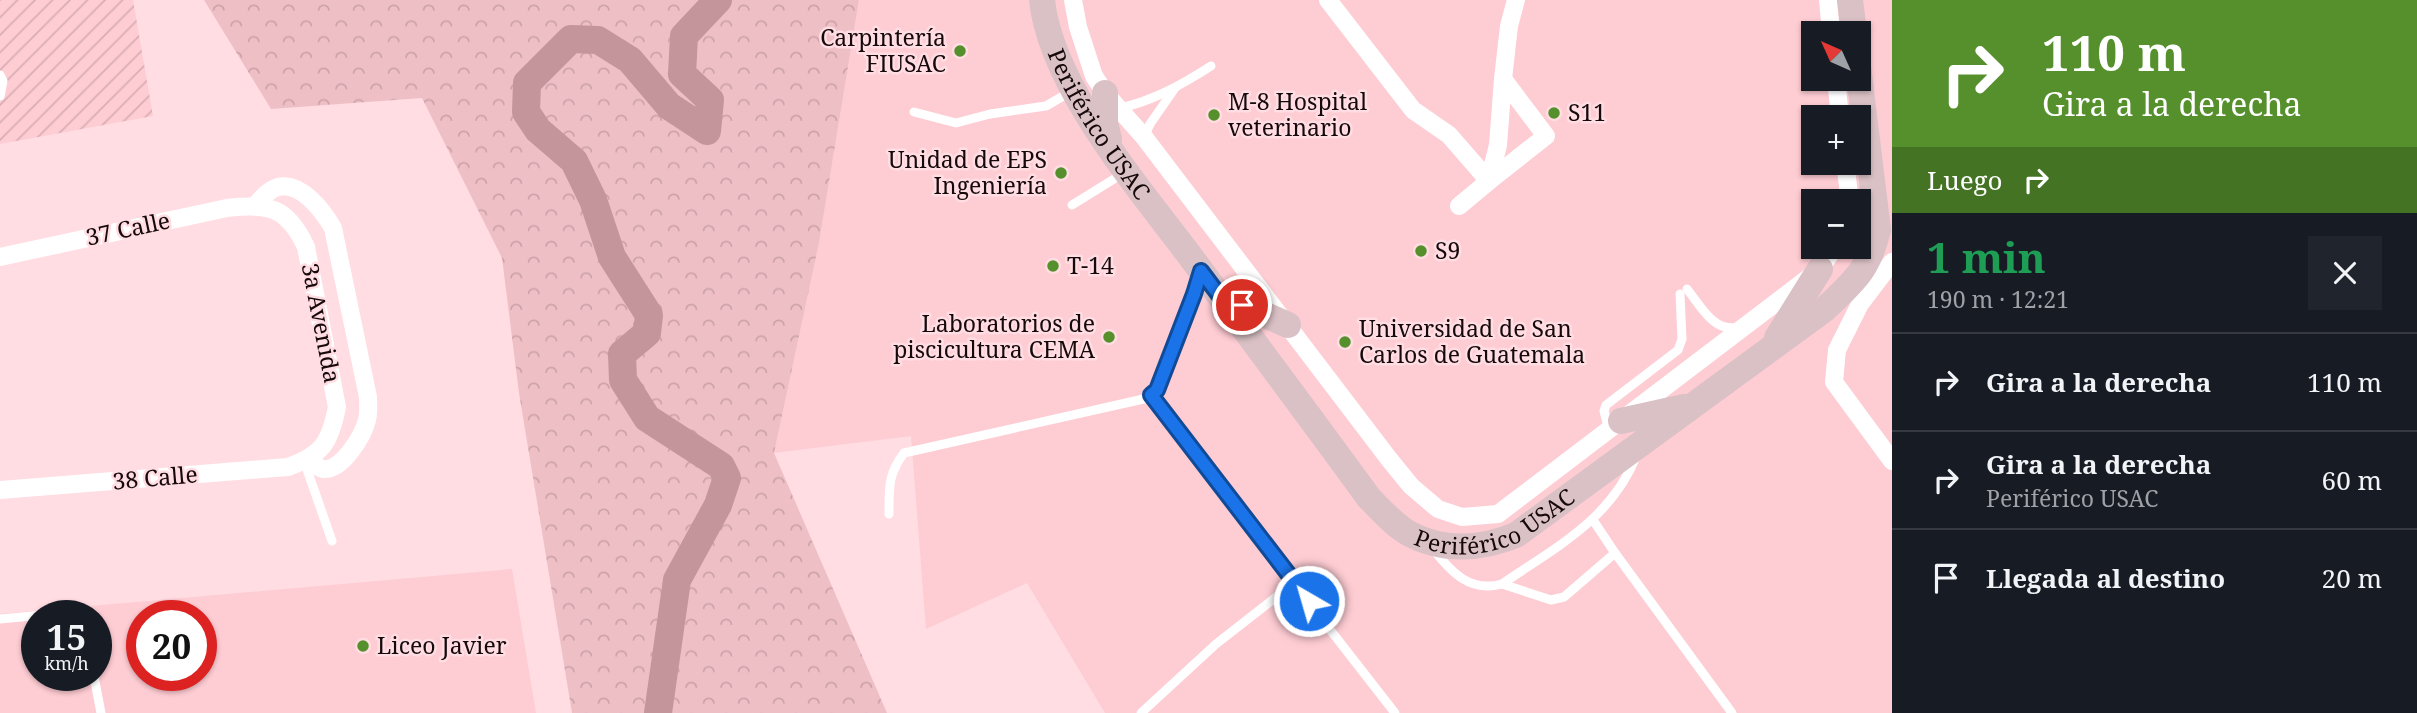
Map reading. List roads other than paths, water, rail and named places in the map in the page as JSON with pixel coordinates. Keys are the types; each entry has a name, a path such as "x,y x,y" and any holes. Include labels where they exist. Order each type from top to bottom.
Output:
{"street":[{"name":"Periférico USAC","path":"1042,0 1049,37 1060,66 1118,160 1369,498 1408,534 1427,542 1471,548 1494,545 1516,535 1825,309 1861,275 1872,253 1878,230 1861,91"},
{"name":"Periférico USAC","path":"1073,0 1094,75 1288,325 1379,448 1411,486 1438,509 1449,514 1470,517 1498,514 1820,269 1827,259"},
{"path":"1328,0 1413,110 1449,135 1489,181"},
{"path":"1489,181 1498,145 1509,26 1516,0"},
{"path":"1828,0 1830,21"},
{"path":"1850,0 1853,21"},
{"path":"1459,206 1546,136 1503,79"},
{"path":"1113,100 1105,123 1118,160"},
{"name":"38 Calle","path":"0,490 288,467 307,461 321,469 332,468 343,461 356,443 367,420 368,397 333,228 311,200 295,189 279,187 268,192 256,205"},
{"name":"37 Calle","path":"0,257 227,208 256,205"},
{"name":"3a Avenida","path":"256,205 272,208 286,218 300,234 306,247 337,407 326,442 307,461"},
{"path":"1892,261 1860,304 1837,350 1834,382 1892,461"},
{"path":"1771,349 1820,269"},
{"path":"1219,295 1288,325"},
{"path":"1615,425 1694,405"}],"lane":[{"path":"1113,100 1137,104 1176,87 1211,66"},
{"path":"0,75 3,81 0,96"},
{"path":"1144,137 1176,87"},
{"path":"914,112 956,123 990,114 1046,106 1073,90"},
{"path":"1072,205 1114,178 1118,160"},
{"path":"889,514 889,484 894,466 904,453 1148,398 1157,390 1201,271"},
{"path":"1615,425 1604,411 1606,405 1678,350 1682,339 1684,292 1718,326 1729,329 1747,325"},
{"path":"1151,395 1395,713"},
{"path":"1427,542 1450,571 1467,582 1489,588 1502,584 1593,520 1628,476 1642,443"},
{"path":"307,461 332,541"},
{"path":"1593,520 1732,713"},
{"path":"1502,584 1551,600 1564,597 1615,553"},
{"path":"1141,713 1216,644 1294,583"},
{"path":"0,619 21,617"},
{"path":"97,691 101,713"}],"waterway":[{"path":"658,713 677,580 718,505 727,478 721,466 647,418 623,380 622,354 647,333 649,315 612,257 593,200 574,161 538,130 526,112 527,83 571,39 598,40 630,60 669,106 707,131 710,100 682,74 684,36 718,0"}],"place":[{"name":"Carpintería FIUSAC","path":"960,51"},
{"name":"S11","path":"1554,113"},
{"name":"M-8 Hospital veterinario","path":"1214,115"},
{"name":"Unidad de EPS Ingeniería","path":"1061,173"},
{"name":"S9","path":"1421,251"},
{"name":"T-14","path":"1053,266"},
{"name":"Laboratorios de piscicultura CEMA","path":"1109,337"},
{"name":"Universidad de San Carlos de Guatemala","path":"1345,342"},
{"name":"Liceo Javier","path":"363,646"}]}
